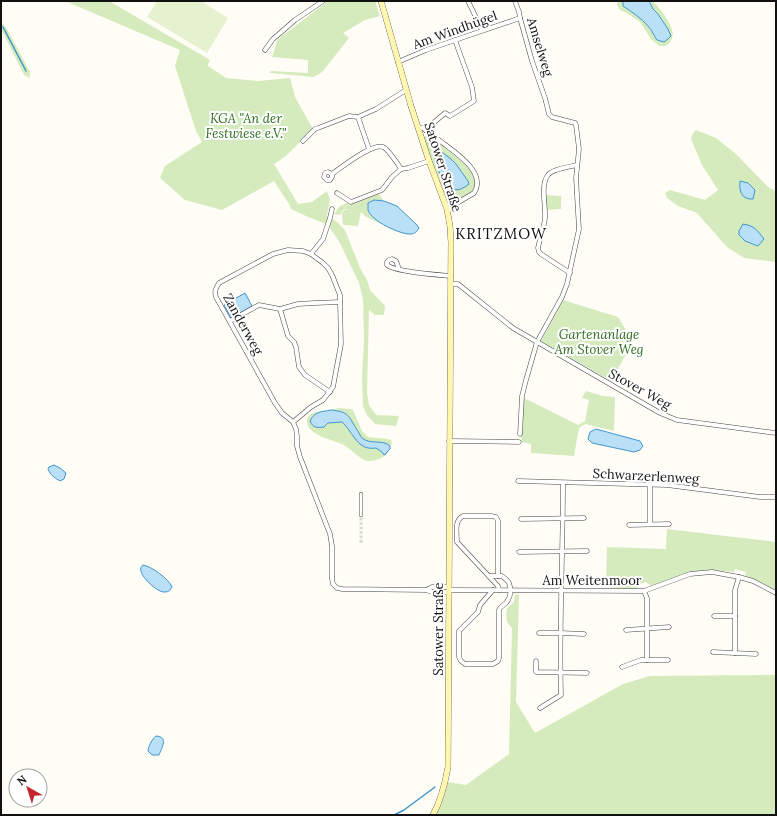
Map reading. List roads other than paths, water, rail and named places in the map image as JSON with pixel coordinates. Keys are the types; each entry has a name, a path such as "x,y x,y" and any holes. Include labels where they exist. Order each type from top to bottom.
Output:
{"main road":[{"name":"Satower Straße","path":"381,1 406,90 429,161 447,209 450,229 451,284 448,768 441,798 433,815"}],"street":[{"path":"265,50 273,39 295,20 323,1"},
{"path":"468,1 482,30"},
{"name":"Amselweg","path":"515,1 549,114 552,117 575,123 579,149 577,165"},
{"name":"Am Windhügel","path":"398,62 426,50 520,18"},
{"path":"425,130 445,113 450,116 474,102 472,86 455,40"},
{"path":"302,142 315,129 349,116 358,117 376,110 406,90"},
{"path":"358,117 369,149"},
{"path":"418,126 461,156 469,164 478,184 474,193 447,209"},
{"path":"332,174 369,149 377,147 384,148 390,153 401,169"},
{"path":"337,194 351,202 382,190 392,177 401,169 429,161"},
{"path":"520,434 524,388 537,342 562,297 570,273 579,230 576,178 577,165 556,170 549,173 546,177 544,185 545,218 538,248 541,254 570,273"},
{"path":"311,254 323,239 332,210"},
{"name":"Zanderweg","path":"293,422 278,408 216,297 216,288 220,283 276,252 288,250 303,251 318,258 328,268 340,295 341,344 333,387 330,392"},
{"path":"399,270 451,276"},
{"name":"Stover Weg","path":"451,284 458,284 513,328 660,413 677,420 776,432"},
{"path":"230,321 260,305 280,309 304,304 340,302"},
{"path":"280,309 288,336 296,347 299,367 305,376 330,392 323,400 311,407 293,422"},
{"name":"Am Weitenmoor","path":"293,422 297,436 296,446 330,534 332,546 332,578 333,584 337,588 426,590 432,592 449,590 644,591 690,574 712,572 739,576 753,581 776,593"},
{"path":"449,441 519,442"},
{"name":"Schwarzerlenweg","path":"518,481 667,484 760,497 776,497"},
{"path":"540,708 562,695 561,590 563,483"},
{"path":"650,484 650,524"},
{"path":"361,494 361,515"},
{"path":"498,576 498,521 496,518 491,516 463,516 457,521 457,542 498,586 498,590"},
{"path":"521,519 584,518"},
{"path":"629,525 669,524"},
{"path":"519,552 587,551"},
{"path":"489,576 502,576 509,582 510,590 509,599 501,606 499,610 499,658 498,661 493,664 465,664 459,657 459,631 478,612 480,605 493,590"},
{"path":"735,653 735,590 739,576"},
{"path":"644,591 647,598 647,660"},
{"path":"714,616 735,616"},
{"path":"626,630 669,627"},
{"path":"539,634 584,634"},
{"path":"713,652 756,654"},
{"path":"622,666 641,660 668,660"},
{"path":"536,661 536,672 587,673"}],"water":[{"path":"623,1 649,1 671,36 664,42 657,40 651,29 645,23 623,6"},
{"path":"439,150 456,164 468,181 468,185 461,189 455,190 445,183 436,164 435,152"},
{"path":"740,181 748,183 755,190 753,199 743,196 740,188"},
{"path":"374,200 384,201 397,206 417,225 419,228 417,231 411,234 406,234 380,223 370,214 368,210 368,203"},
{"path":"743,224 755,229 764,239 758,246 745,241 739,235 739,231"},
{"path":"245,293 252,306 231,318 224,305"},
{"path":"331,410 345,413 352,421 362,438 365,440 387,444 390,446 390,449 384,455 376,448 364,447 356,440 342,422 328,423 324,427 316,427 311,423 310,421 314,415"},
{"path":"596,429 640,441 643,446 640,450 634,452 592,443 588,439 590,432"},
{"path":"54,465 66,473 64,479 60,481 50,473 48,469 49,467"},
{"path":"143,565 164,577 172,587 170,590 162,592 151,584 142,574 141,567"},
{"path":"156,736 162,738 164,743 159,755 152,755 148,749 149,745"}],"waterway":[{"path":"3,27 26,71"},
{"path":"394,815 404,810 435,787"}],"tunnel":[{"path":"361,515 361,543"}],"district":[{"name":"KRITZMOW","path":"501,233"}],"park label":[{"name":"KGA \"An der Festwiese e.V.\"","path":"246,126"},
{"name":"Gartenanlage Am Stover Weg","path":"599,342"}]}
